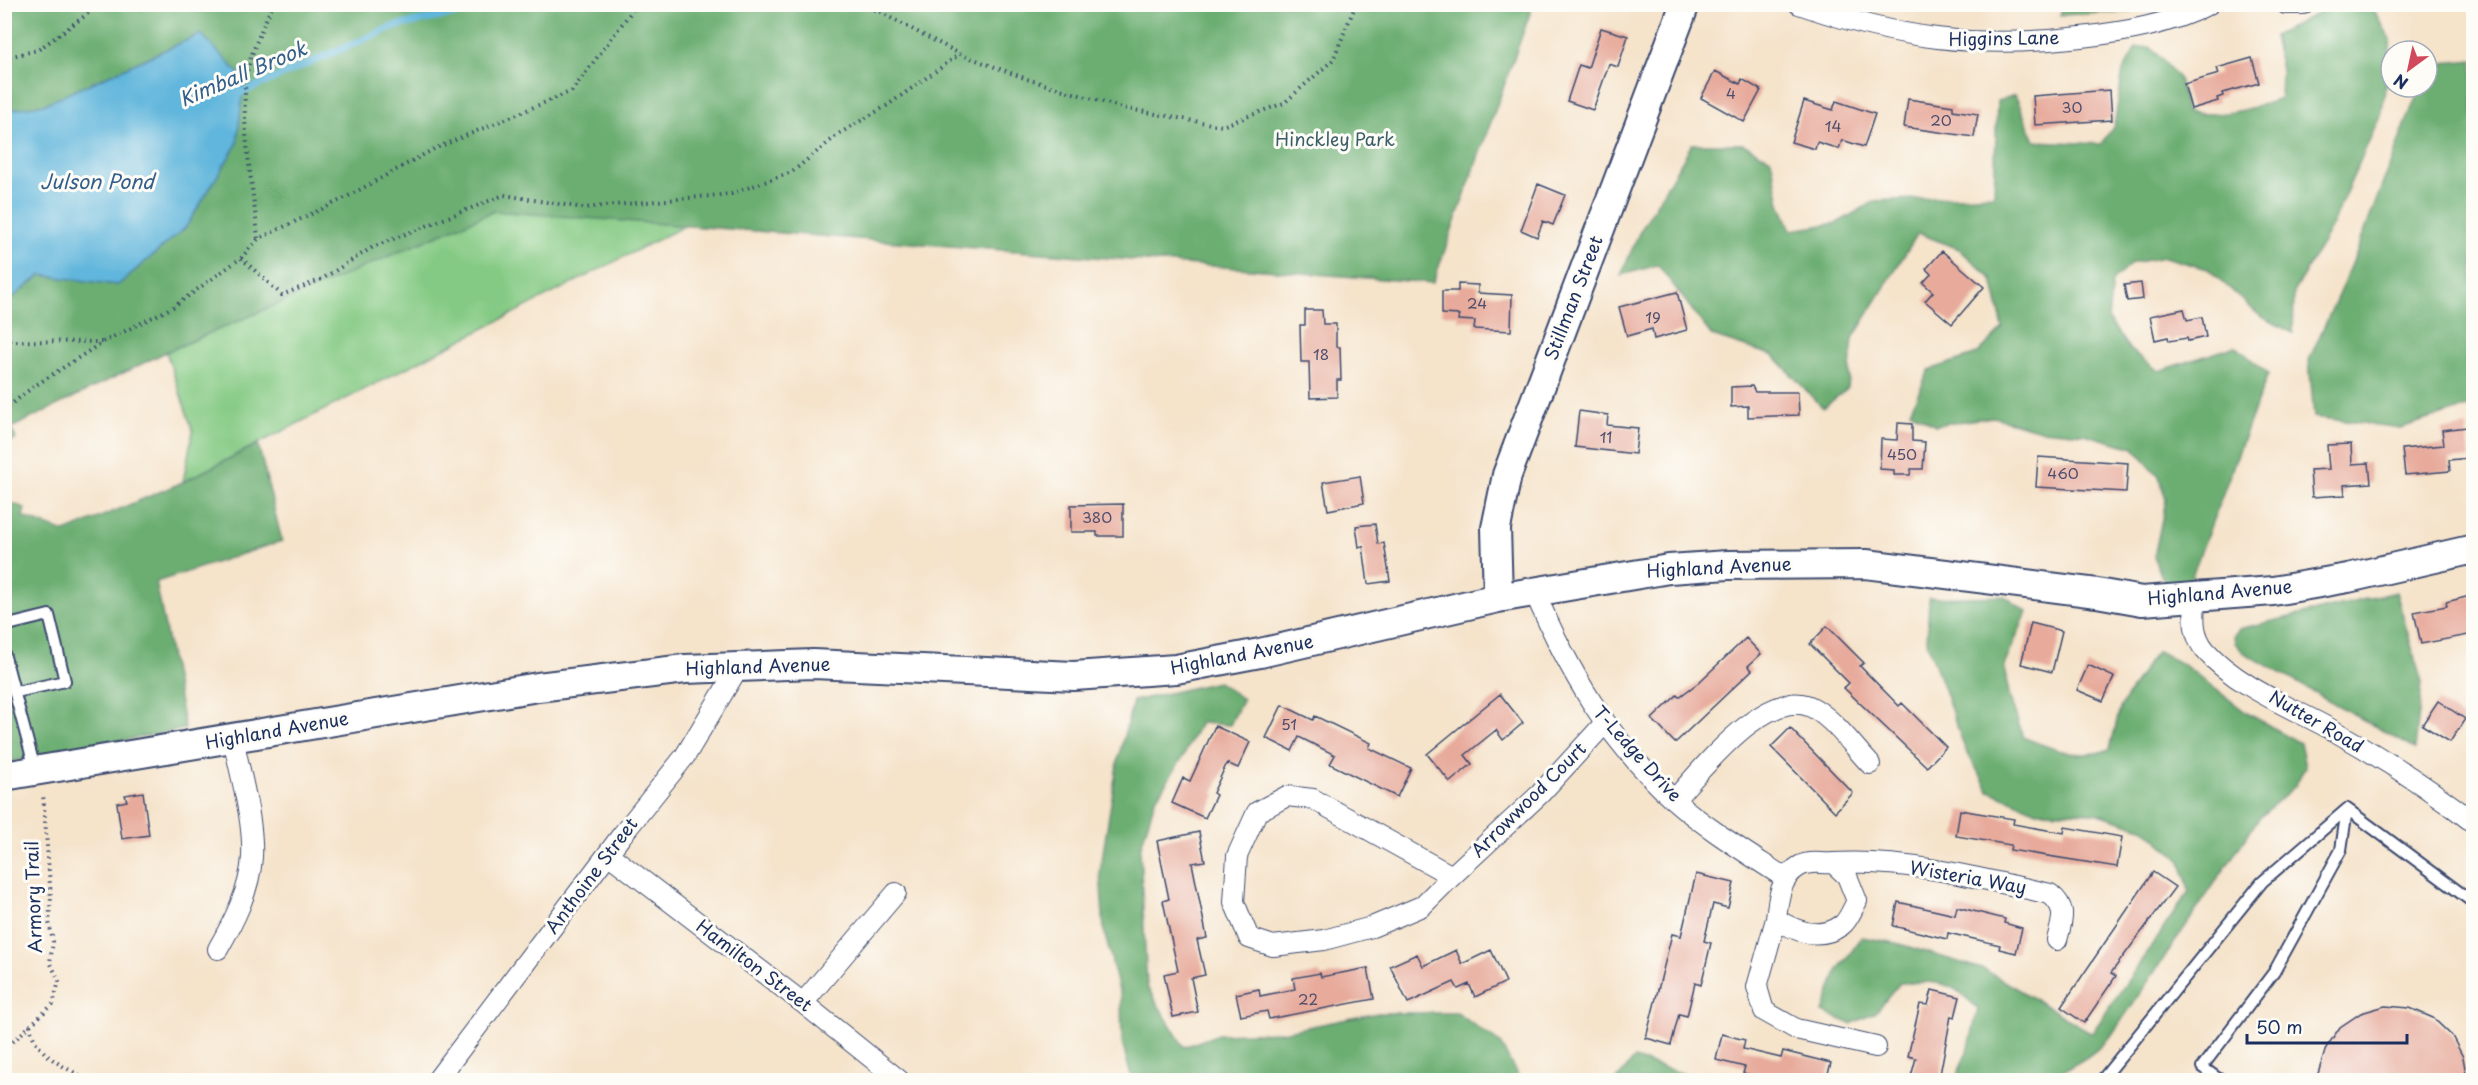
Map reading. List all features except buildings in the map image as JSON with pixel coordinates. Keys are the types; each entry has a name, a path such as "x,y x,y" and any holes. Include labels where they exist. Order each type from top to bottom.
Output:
{"street":[{"name":"Stillman Street","path":"1498,598 1496,528 1507,475 1684,4"},
{"name":"Higgins Lane","path":"1798,4 1873,28 1930,39 1987,44 2108,34 2169,22 2209,4"},
{"path":"2286,4 2304,4"},
{"name":"Highland Avenue","path":"4,776 39,782 233,738 538,687 685,669 813,664 1074,676 1176,669 1260,653 1498,598 1669,569 1738,564 1855,564 2097,592 2142,601 2273,591 2348,578 2474,549"},
{"name":"T-Ledge Drive","path":"1534,591 1560,650 1585,696 1605,723 1674,800 1785,878"},
{"name":"Nutter Road","path":"2194,598 2194,631 2204,648 2231,674 2347,738 2474,823"},
{"name":"Anthoine Street","path":"437,1080 700,736 739,666"},
{"path":"1674,800 1720,749 1763,714 1781,704 1798,703 1814,708 1870,764"},
{"name":"Arrowwood Court","path":"1452,876 1313,799 1287,796 1257,812 1237,856 1234,902 1249,938 1273,946 1304,942 1372,927 1422,906 1540,794 1605,723"},
{"path":"218,949 241,905 252,858 248,813 233,738"},
{"name":"Hamilton Street","path":"608,854 803,1003 899,1080"},
{"name":"Wisteria Way","path":"1833,863 1852,861 1911,867 2050,894 2060,901 2064,913 2057,940"},
{"path":"1776,920 1794,931 1819,934 1843,925 1857,901 1847,876 1833,863 1813,862 1799,866 1785,878 1757,987 1764,1011 1796,1029 1876,1047"},
{"path":"803,1003 896,893"}],"lane":[{"path":"4,626 49,615 65,681 16,692"},
{"path":"4,653 39,782"},
{"path":"2346,809 2474,903"},
{"path":"2102,1080 2262,882 2346,809"},
{"path":"2220,1080 2202,1067 2274,972 2341,850 2346,809"}],"path":[{"path":"4,58 38,50 101,4"},
{"path":"258,239 246,114 247,75 256,42 273,4"},
{"path":"4,410 33,387 103,342 173,307 241,258 258,239 341,200 434,149 572,91 637,4"},
{"path":"864,4 960,54 1072,94 1123,108 1222,126 1284,103 1333,60 1356,4"},
{"path":"241,258 282,296 322,279 373,247 504,195 583,208 731,194 792,172 840,134 888,105 960,54"},
{"path":"4,341 103,342"},
{"name":"Armory Trail","path":"4,1050 53,1004 59,981 50,962 53,942 49,922 51,898 39,782"},
{"path":"30,1025 39,1048 55,1061 89,1080"}],"green space":[{"path":"2063,4 2148,5 2126,12 2060,15"},
{"name":"Hinckley Park","path":"5,5 1533,5 1433,283 494,211 166,352 11,428 16,439 5,445 4,301 8,301 41,275 118,285 186,227 237,144 201,34 45,104 5,111"},
{"path":"2333,5 2363,5 2374,11 2390,39 2379,39 2379,99 2384,99 2382,112 2327,235 2294,291 2293,333 2260,316 2208,269 2164,257 2132,263 2112,281 2108,319 2130,350 2159,371 2236,346 2268,374 2188,586 2165,585 2154,557 2166,500 2159,476 2134,448 2084,434 2041,430 1993,417 1935,425 1910,411 1929,370 1977,354 2003,328 1992,279 1959,249 1918,233 1853,338 1848,388 1823,408 1774,356 1712,336 1658,265 1621,275 1639,233 1692,144 1744,144 1771,159 1780,203 1791,230 1837,223 1875,201 1994,195 1997,101 2015,95 2035,141 2101,144 2114,126 2123,71 2136,48 2150,47 2179,78 2186,112 2211,114 2234,112 2280,99 2281,70 2274,36"},
{"path":"2473,60 2473,405 2401,428 2314,417 2309,360 2352,264 2414,102 2416,99 2439,99 2439,68 2443,63"},
{"path":"992,69 183,482 193,431 166,352 494,211"},
{"path":"258,444 282,541 156,582 185,729 5,763 4,501 25,508 23,517 65,532 183,482"},
{"path":"2396,592 2422,683 2415,749 2243,652 2235,643 2234,635 2239,629"},
{"path":"2005,596 2027,612 2004,666 2009,694 2023,737 2077,754 2110,749 2120,708 2145,666 2158,651 2184,665 2247,713 2300,743 2305,767 2295,786 2259,818 2111,1036 2094,1052 2076,1064 2040,1077 1955,1080 1969,1047 1978,1009 1960,992 1944,984 1900,983 1875,1013 1851,1024 1823,1012 1837,971 1862,937 1896,943 1985,970 2092,1033 2189,891 2181,861 2145,829 2096,813 2037,811 1989,791 1965,749 1927,642 1929,598"},
{"path":"1218,682 1243,699 1230,725 1200,723 1183,757 1155,800 1140,849 1147,987 1184,1047 1219,1034 1282,1032 1378,1013 1457,1013 1500,1043 1520,1080 1132,1080 1122,1042 1121,998 1104,931 1100,872 1118,759 1133,701"},
{"path":"1634,1059 1705,1080 1616,1080"}],"water":[{"name":"Julson Pond","path":"201,34 244,79 237,144 186,227 118,285 41,275 5,301 5,111 45,104"}],"waterway":[{"name":"Kimball Brook","path":"236,95 392,27 502,4"}]}
